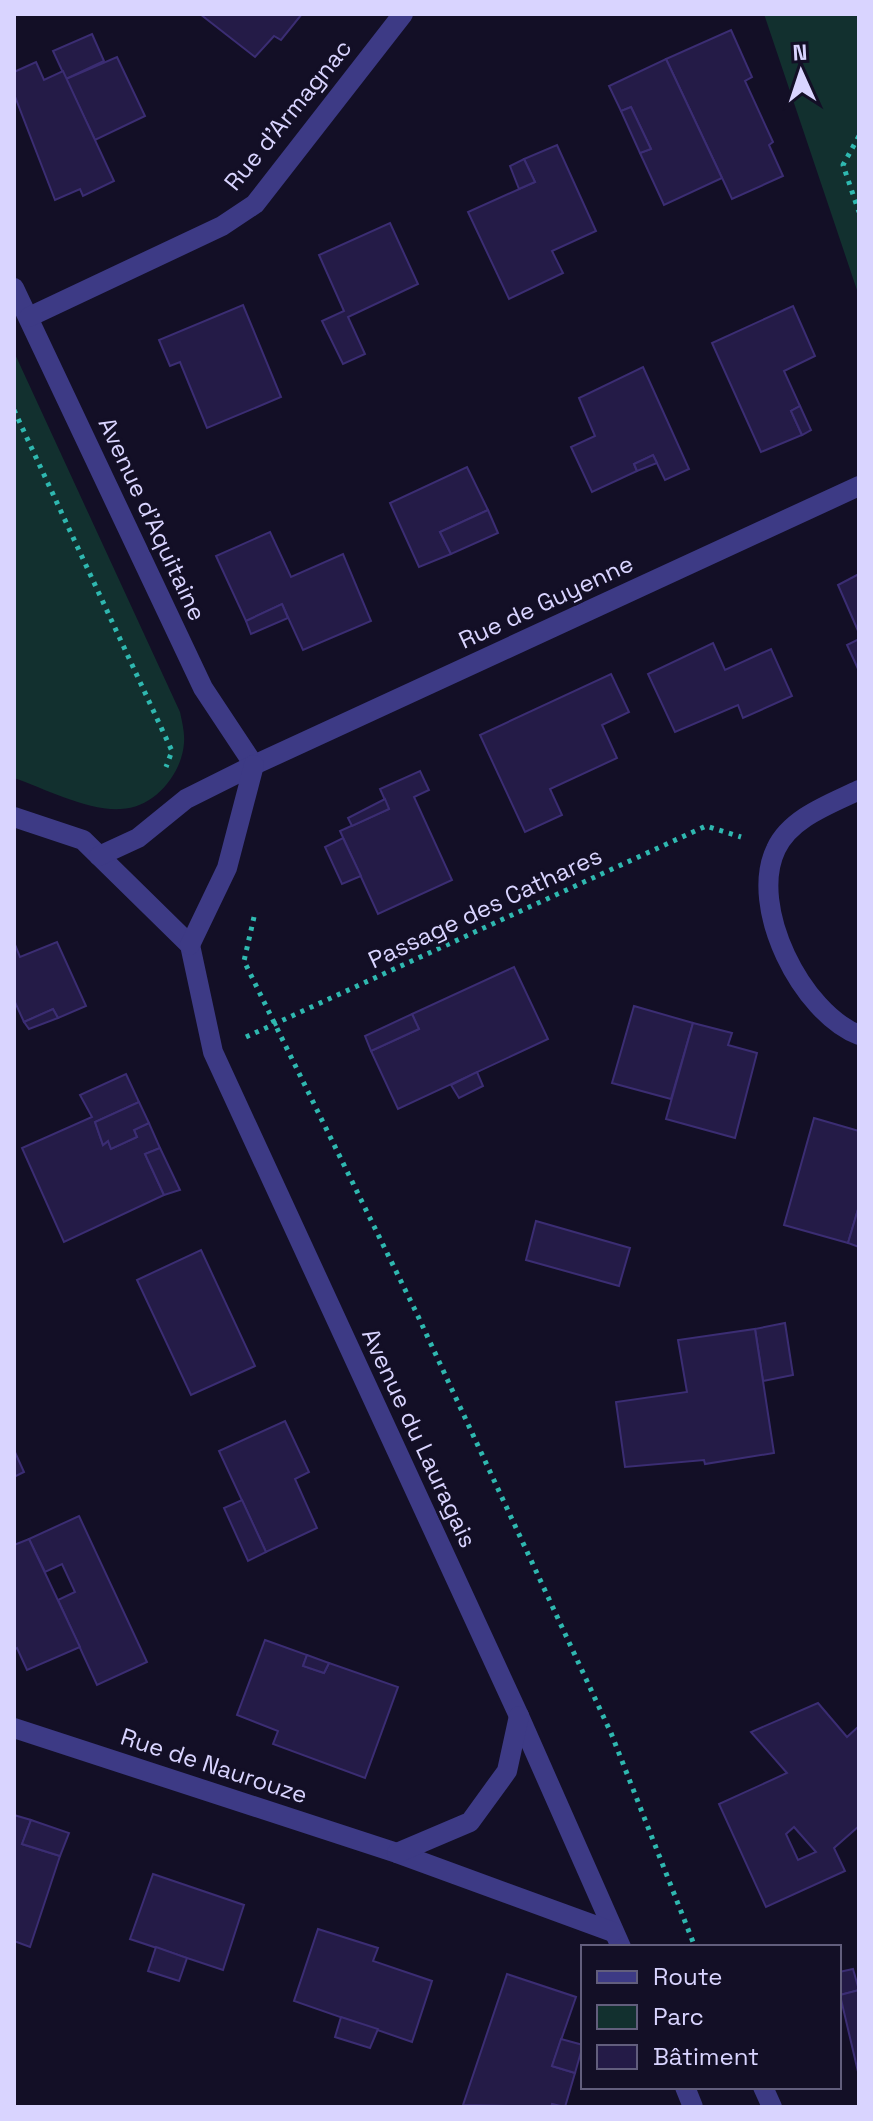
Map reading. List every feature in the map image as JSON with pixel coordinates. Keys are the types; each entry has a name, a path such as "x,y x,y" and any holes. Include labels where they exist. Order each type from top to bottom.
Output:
{"street":[{"name":"Rue d'Armagnac","path":"29,317 222,226 255,204 403,14"},
{"name":"Avenue d'Aquitaine","path":"14,288 203,688 254,765"},
{"name":"Rue de Guyenne","path":"99,856 138,838 186,799 254,765 859,486"},
{"path":"14,817 83,840 190,945 227,868 254,765"},
{"path":"859,790 805,816 776,848 765,886 778,939 814,1003 846,1030 859,1035"},
{"name":"Avenue du Lauragais","path":"190,945 213,1052 519,1716 617,1940"},
{"path":"397,1853 470,1822 507,1771 519,1716"},
{"name":"Rue de Naurouze","path":"14,1728 397,1853 617,1940"}],"path":[{"path":"859,136 843,165 859,212"},
{"path":"14,410 172,751 165,768"},
{"name":"Passage des Cathares","path":"213,1052 706,826 776,848"},
{"path":"254,917 244,961 417,1314 605,1718 694,1945"}],"green space":[{"path":"764,14 859,14 859,296"},
{"path":"14,352 180,712 184,739 178,766 155,796 133,807 94,807 14,778"}],"building":[{"path":"200,14 302,14 281,40 274,36 255,57"},
{"path":"731,30 752,77 745,81 773,142 769,145 783,176 732,199 666,59"},
{"path":"92,34 104,61 66,79 53,51"},
{"path":"117,57 145,116 95,140 66,79"},
{"path":"666,59 722,178 664,205 640,153 651,149 631,107 621,111 609,86"},
{"path":"36,62 44,80 63,71 114,181 83,196 80,189 55,200 14,94 14,72"},
{"path":"631,107 651,149 640,153 621,111"},
{"path":"557,145 596,231 552,251 563,273 509,299 468,212 535,182 524,159"},
{"path":"524,159 535,182 519,189 510,166"},
{"path":"390,223 418,284 348,317 365,354 343,364 322,321 344,311 319,255"},
{"path":"243,305 281,397 207,428 180,362 170,366 159,340"},
{"path":"793,306 815,356 784,371 800,406 791,411 802,435 761,452 712,343"},
{"path":"643,367 689,469 665,480 653,455 634,464 637,471 592,492 571,447 595,436 579,398"},
{"path":"800,406 811,430 802,435 791,411"},
{"path":"653,455 657,463 637,471 634,464"},
{"path":"467,467 488,510 440,532 451,554 419,567 390,503"},
{"path":"488,510 498,533 451,554 440,532"},
{"path":"270,532 291,577 343,554 371,621 303,650 282,604 246,621 216,556"},
{"path":"859,574 859,633 838,585"},
{"path":"282,604 288,618 251,634 246,621"},
{"path":"859,639 859,671 847,645"},
{"path":"713,643 725,670 771,649 792,696 743,718 738,705 675,732 648,674"},
{"path":"611,674 629,712 602,725 617,758 550,789 562,815 525,832 480,735"},
{"path":"420,771 429,790 414,797 452,880 378,914 340,831 389,809 380,789"},
{"path":"385,799 389,809 352,826 348,818"},
{"path":"343,838 361,876 342,884 325,847"},
{"path":"14,942 20,957 57,942 86,1006 58,1018 53,1009 24,1022 14,1000"},
{"path":"514,967 548,1039 398,1109 371,1051 419,1029 412,1014"},
{"path":"634,1006 693,1023 671,1099 612,1083"},
{"path":"53,1009 58,1018 29,1029 24,1022"},
{"path":"412,1014 419,1029 371,1051 365,1036"},
{"path":"693,1023 732,1033 728,1045 757,1053 735,1138 666,1119"},
{"path":"477,1072 483,1086 459,1098 451,1085"},
{"path":"126,1074 139,1102 95,1122 103,1145 108,1141 111,1149 137,1137 134,1130 149,1123 160,1148 145,1154 164,1195 64,1242 22,1148 92,1117 80,1095"},
{"path":"139,1102 149,1123 134,1130 137,1137 111,1149 108,1141 103,1145 95,1122"},
{"path":"814,1118 859,1131 859,1206 848,1243 784,1225"},
{"path":"160,1148 180,1190 164,1195 145,1154"},
{"path":"859,1206 859,1247 848,1243"},
{"path":"536,1221 630,1248 619,1286 526,1260"},
{"path":"201,1250 255,1366 191,1395 137,1280"},
{"path":"785,1323 793,1375 763,1381 755,1329"},
{"path":"755,1329 774,1453 705,1464 704,1460 625,1467 616,1402 687,1392 678,1340"},
{"path":"285,1421 309,1472 295,1479 317,1528 266,1552 219,1451"},
{"path":"14,1450 24,1472 14,1477"},
{"path":"242,1500 266,1552 248,1561 224,1508"},
{"path":"79,1516 147,1662 97,1685 58,1600 75,1592 62,1564 45,1572 29,1539"},
{"path":"29,1539 80,1647 27,1670 17,1648 14,1650 14,1545"},
{"path":"265,1640 307,1655 303,1666 324,1673 329,1663 398,1687 365,1778 273,1744 278,1731 237,1715"},
{"path":"307,1655 329,1663 324,1673 303,1666"},
{"path":"818,1703 847,1737 859,1726 859,1826 834,1848 845,1871 766,1907 719,1804 787,1773 751,1732","holes":["794,1827 816,1852 798,1860 786,1834"]},
{"path":"14,1815 31,1820 22,1844 60,1856 30,1947 14,1941"},
{"path":"31,1820 69,1833 60,1856 22,1844"},
{"path":"153,1874 244,1905 223,1970 130,1939"},
{"path":"318,1929 378,1948 373,1961 432,1981 412,2042 294,2001"},
{"path":"156,1947 187,1958 179,1981 148,1971"},
{"path":"853,1969 859,1990 841,1995 841,1972"},
{"path":"507,1974 576,1997 552,2066 575,2073 565,2107 552,2104 551,2107 463,2105"},
{"path":"859,1990 859,2076 841,1999 841,1995"},
{"path":"341,2017 378,2029 370,2048 335,2037"},
{"path":"561,2039 581,2044 575,2073 552,2066"}]}
